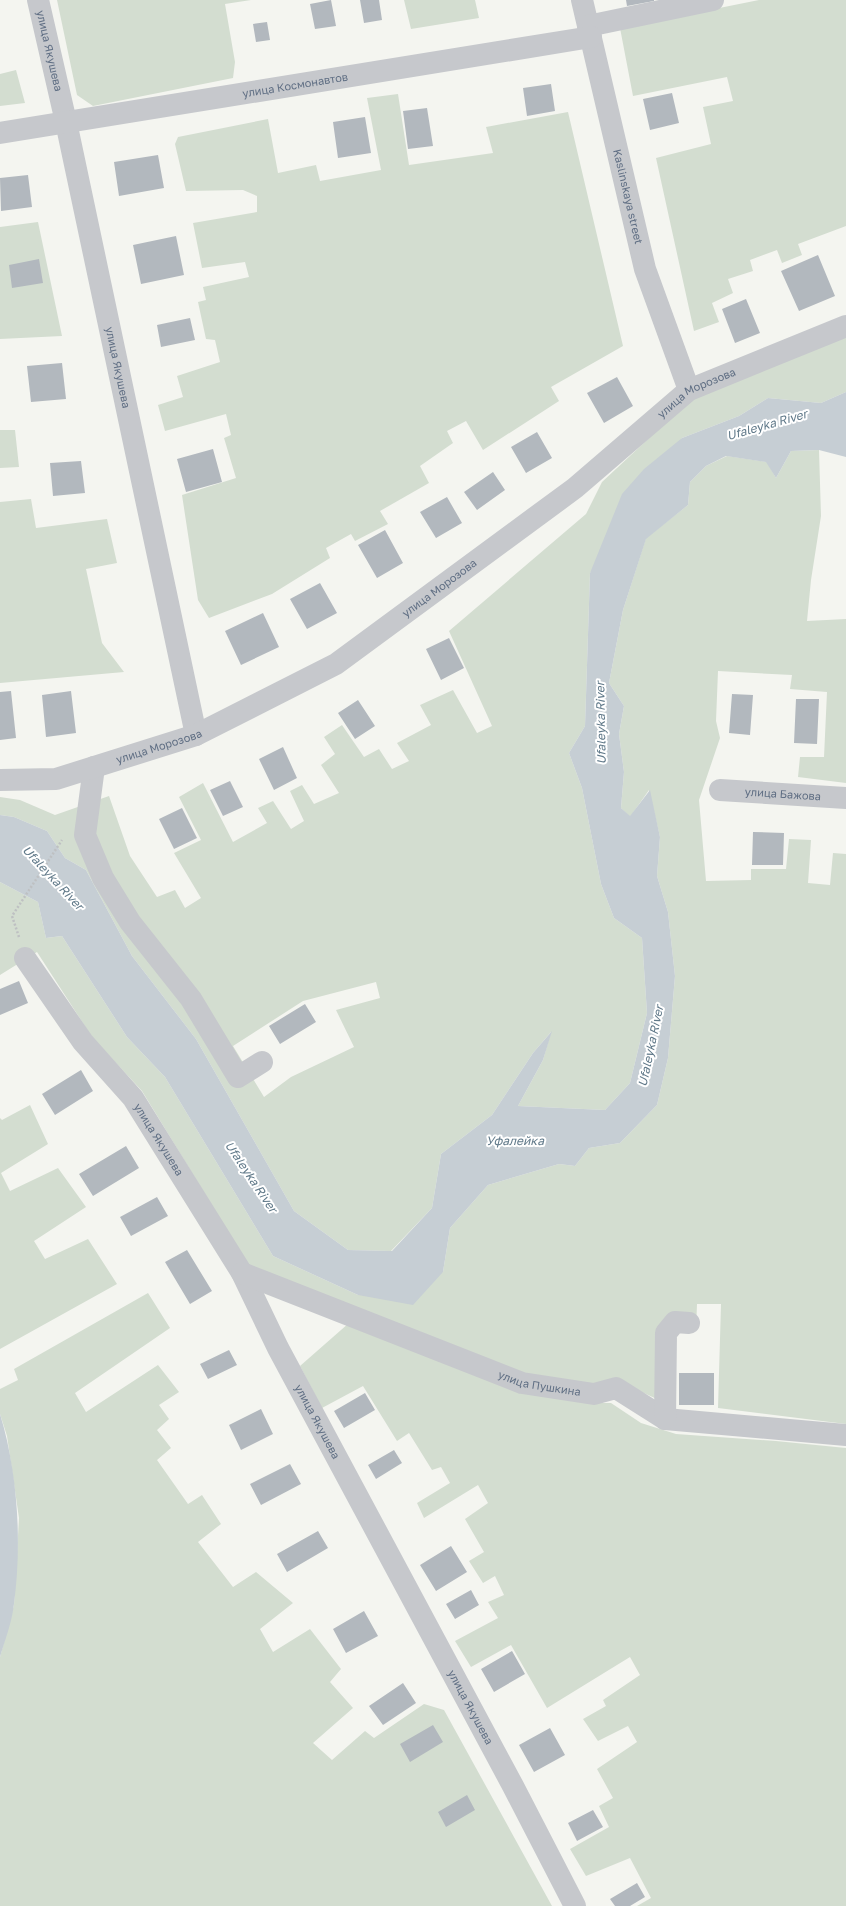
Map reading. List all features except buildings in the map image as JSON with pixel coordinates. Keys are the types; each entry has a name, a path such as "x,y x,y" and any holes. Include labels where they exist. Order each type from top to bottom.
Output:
{"street":[{"name":"улица Якушева","path":"38,0 66,122 196,735"},
{"name":"Kaslinskaya street","path":"582,0 645,269 689,390"},
{"name":"улица Космонавтов","path":"0,133 590,32 714,0"},
{"name":"улица Морозова","path":"0,780 56,779 196,735 336,664 575,488 689,390 846,326"},
{"path":"94,767 85,835 103,878 130,922 191,999 238,1077 262,1062"},
{"name":"улица Бажова","path":"720,790 846,798"},
{"name":"улица Якушева","path":"26,958 83,1042 133,1098 242,1273 278,1348 576,1906"},
{"name":"улица Пушкина","path":"242,1273 522,1383 594,1394 616,1388 665,1419 846,1435"},
{"path":"665,1419 666,1333 675,1322 689,1323"}],"path":[{"path":"12,916 65,835"}],"shaded area":[{"path":"57,0 251,0 225,4 235,62 233,78 93,106 77,95"},
{"path":"404,0 475,0 479,18 411,29"},
{"path":"759,0 846,0 846,226 798,244 802,255 782,263 777,250 750,260 753,271 728,279 733,293 712,303 719,322 694,331 656,158 711,144 703,107 733,101 727,77 633,96 620,28"},
{"path":"16,70 25,103 0,106 0,74"},
{"path":"398,94 409,165 493,153 486,127 568,112 623,346 551,387 559,401 483,450 466,421 447,431 453,443 420,466 429,483 380,511 388,524 355,541 351,534 326,548 330,558 272,594 209,618 198,600 182,495 236,478 224,438 231,435 226,414 165,431 158,405 183,397 177,376 220,362 215,340 206,339 198,302 206,300 203,287 249,277 245,262 202,268 193,223 257,212 257,196 243,190 186,191 175,144 178,137 268,119 278,173 316,165 320,181 381,170 367,98"},
{"path":"38,222 62,336 0,339 0,227"},
{"path":"846,332 846,392 821,403 768,398 739,416 682,438 590,573 585,726 569,753 582,788 601,884 614,918 642,938 647,1013 630,1083 605,1110 518,1106 543,1060 551,1032 533,1053 492,1115 441,1154 432,1208 391,1251 348,1250 294,1211 196,1039 132,956 86,870 65,858 47,831 14,817 0,815 0,797 20,800 55,815 109,796 130,856 157,897 175,890 185,908 201,898 174,853 201,840 179,797 203,783 233,842 267,823 258,808 273,801 291,829 304,821 290,791 302,785 314,804 339,793 321,765 335,754 324,737 342,725 364,757 379,749 392,769 409,761 397,743 431,725 420,705 453,690 477,733 492,726 449,631 586,514 602,482 692,398","holes":["376,982 380,998 336,1010 354,1047 291,1077 264,1097 233,1046 303,1001"]},
{"path":"0,430 15,430 19,467 0,468"},
{"path":"819,450 821,516 811,580 807,621 846,619 846,783 798,777 800,757 824,757 827,692 790,689 792,675 718,671 716,721 720,738 699,800 706,881 751,880 751,869 786,869 789,839 811,840 808,883 830,885 833,853 846,854 846,1424 718,1408 721,1304 697,1304 696,1331 676,1332 674,1407 618,1381 593,1386 521,1373 249,1266 142,1091 92,1037 37,952 0,975 0,882 38,902 46,938 62,936 127,1037 165,1077 273,1256 358,1295 443,1272 450,1228 488,1185 559,1164 575,1166 589,1148 620,1143 657,1105 668,1058 675,976 668,912 657,876 660,837 649,790 630,817 621,808 624,772 619,734 624,706 609,683 623,610 646,538 688,505 690,482 706,466 727,456 767,462 776,478 791,451"},
{"path":"31,499 36,528 107,519 117,563 86,569 102,643 124,672 0,683 0,502"},
{"path":"30,1105 48,1144 1,1173 10,1191 58,1168 86,1207 34,1241 45,1259 88,1239 117,1284 0,1349 0,1118 2,1120"},
{"path":"148,1293 170,1328 75,1393 86,1412 158,1365 179,1392 159,1405 169,1419 157,1430 171,1448 157,1460 188,1504 202,1495 221,1524 198,1542 233,1587 256,1572 293,1603 260,1629 273,1652 310,1629 341,1669 330,1682 353,1708 313,1743 332,1760 365,1731 374,1738 424,1704 444,1710 552,1906 0,1906 0,1657 14,1605 19,1518 7,1436 0,1414 0,1389 18,1380 14,1369"},
{"path":"349,1323 586,1403 611,1403 641,1423 676,1434 776,1441 846,1448 846,1906 637,1906 651,1898 630,1858 586,1876 570,1849 609,1827 599,1806 613,1798 597,1769 637,1742 628,1726 598,1741 583,1719 606,1706 603,1700 640,1675 630,1657 547,1708 511,1645 471,1667 455,1641 498,1618 488,1602 504,1595 495,1576 483,1583 469,1561 484,1552 465,1519 488,1503 478,1485 424,1518 417,1503 450,1483 441,1467 432,1470 409,1433 397,1441 363,1386 322,1408 300,1366"}],"water":[{"name":"Уфалейка","path":"846,392 846,457 819,450 791,451 776,478 766,462 726,456 706,466 690,482 688,505 646,539 623,610 609,683 624,706 619,734 624,772 621,808 630,816 650,790 660,837 657,876 668,912 675,976 668,1058 657,1105 620,1143 589,1148 575,1166 559,1164 488,1185 450,1228 443,1272 413,1305 358,1295 273,1256 165,1077 127,1037 62,936 46,938 38,902 0,882 0,815 14,817 47,831 65,858 86,870 132,956 196,1039 294,1211 348,1250 392,1251 432,1208 441,1154 492,1115 533,1053 552,1031 543,1060 518,1106 605,1110 630,1083 647,1013 642,938 614,918 601,884 582,788 569,753 585,726 590,573 622,494 644,469 682,438 739,416 768,398 821,403"},
{"path":"0,1414 11,1460 17,1508 18,1557 13,1611 0,1657"}],"water label":[{"name":"Ufaleyka River","path":"767,425"},
{"name":"Ufaleyka River","path":"601,723"},
{"name":"Ufaleyka River","path":"53,878"},
{"name":"Ufaleyka River","path":"651,1046"},
{"name":"Ufaleyka River","path":"251,1177"}]}
